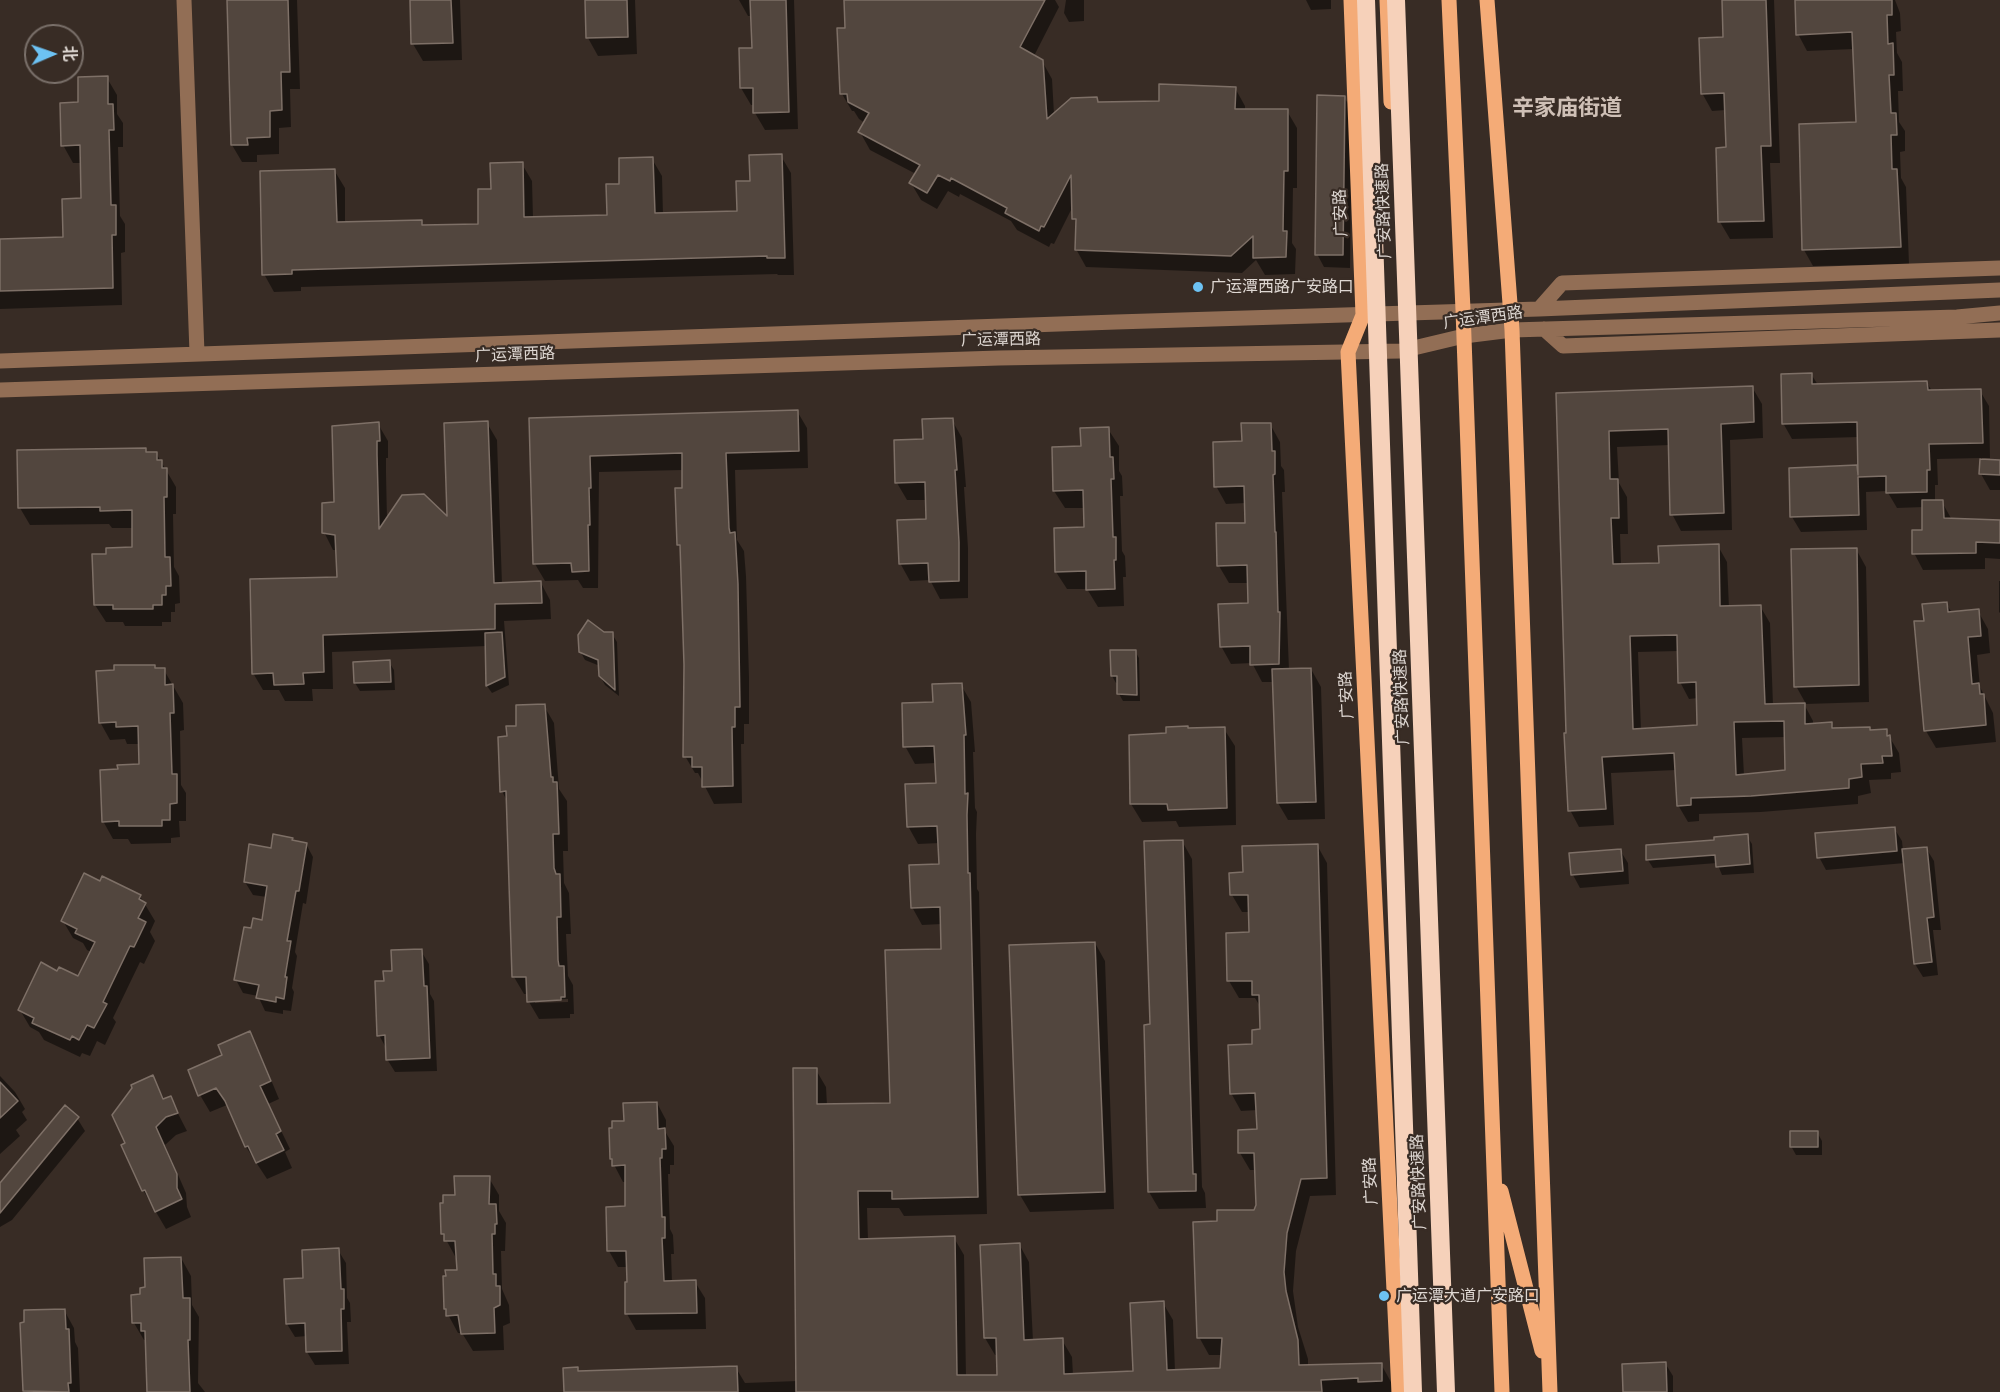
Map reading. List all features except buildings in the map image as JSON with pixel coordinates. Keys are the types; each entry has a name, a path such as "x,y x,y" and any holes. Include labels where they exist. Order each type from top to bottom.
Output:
{"highway":[{"name":"广安路快速路","path":"1366,0 1413,1392"},
{"name":"广安路快速路","path":"1396,0 1446,1392"}],"main road":[{"name":"广安路","path":"1351,0 1363,315 1347,352 1399,1392"},
{"path":"1387,0 1399,314 1455,1392"},
{"path":"1449,0 1464,336 1502,1392"},
{"path":"1487,0 1512,330 1550,1386"},
{"path":"1494,1162 1550,1386"}],"street":[{"path":"184,0 197,353"},
{"path":"1539,309 1562,283 2000,268"},
{"name":"广运潭西路","path":"0,361 1399,314 2000,290"},
{"name":"广运潭西路","path":"0,390 999,358 1401,351 1464,336 1512,330 1946,318 2000,313"},
{"path":"1544,329 1563,346 2000,330"}],"place":[{"name":"广运潭西路广安路口","path":"1198,287"},
{"name":"广运潭大道广安路口","path":"1384,1296"}],"district":[{"name":"辛家庙街道","path":"1567,109"}]}
